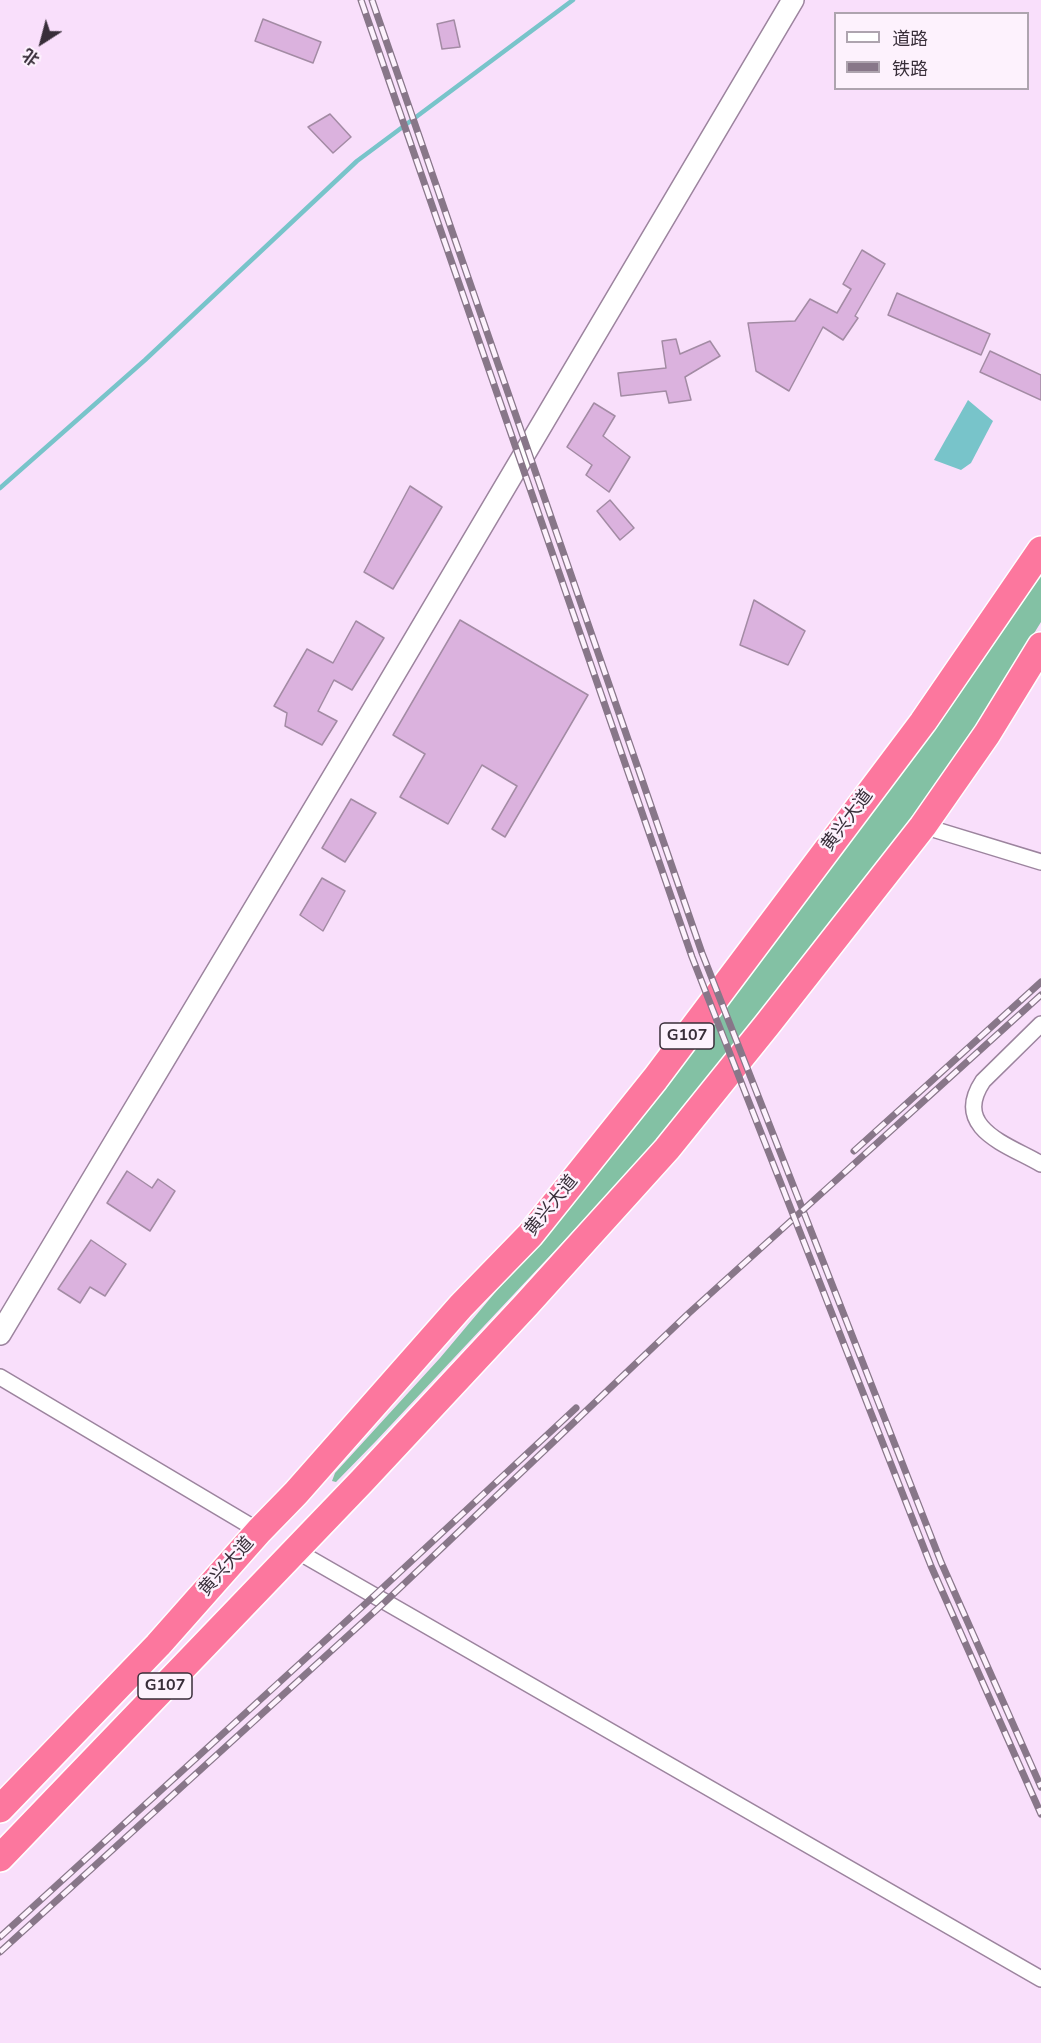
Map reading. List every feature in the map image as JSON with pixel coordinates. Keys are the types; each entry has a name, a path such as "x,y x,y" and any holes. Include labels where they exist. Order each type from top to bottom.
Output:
{"highway":[{"name":"黄兴大道","path":"0,1809 158,1645 259,1531 297,1493 461,1306 530,1235 655,1079 923,722 1041,550"},
{"name":"黄兴大道","path":"0,1858 526,1305 667,1149 768,1025 923,826 987,734 1041,646"}],"street":[{"path":"0,1334 347,754 793,0"},
{"path":"923,826 1041,862"},
{"path":"1041,1024 983,1081 976,1091 974,1113 985,1133 1041,1164"},
{"path":"0,1377 259,1531"},
{"path":"295,1550 1041,1979"}],"shaded area":[{"path":"968,400 993,421 971,463 961,470 934,460"},
{"path":"1041,573 1041,622 986,711 932,790 826,931 638,1162 376,1441 336,1482 332,1481 335,1473 440,1358 578,1194 653,1100 937,725"}],"building":[{"path":"263,19 321,42 313,63 255,41"},
{"path":"454,20 460,47 442,49 437,24"},
{"path":"330,114 351,137 333,153 308,127"},
{"path":"862,250 885,264 855,316 858,318 843,340 823,327 789,391 756,371 748,323 795,321 810,299 837,313 851,289 843,284"},
{"path":"897,293 990,334 981,355 888,315"},
{"path":"676,339 680,354 710,341 720,356 685,377 691,400 669,403 666,391 621,396 618,373 666,368 662,341"},
{"path":"990,351 1041,375 1041,400 980,372"},
{"path":"594,403 615,416 603,436 630,457 609,492 586,475 592,465 567,447"},
{"path":"410,486 442,507 393,589 364,572"},
{"path":"610,500 634,528 620,540 597,511"},
{"path":"754,600 805,631 788,665 740,645"},
{"path":"460,620 588,695 505,837 492,829 517,786 482,765 448,824 400,797 425,754 393,735"},
{"path":"356,621 384,638 352,690 334,680 318,711 337,721 322,745 285,726 287,713 274,706 307,649 333,663"},
{"path":"351,799 376,813 345,862 322,848"},
{"path":"322,878 345,891 323,931 300,915"},
{"path":"127,1171 152,1188 158,1179 175,1191 150,1231 107,1203"},
{"path":"91,1240 126,1264 105,1296 90,1287 80,1303 58,1289"}],"waterway":[{"path":"0,488 145,360 357,161 573,0"}],"railway":[{"path":"361,0 692,957 931,1566 1041,1814"},
{"path":"372,0 702,953 941,1562 1041,1787"},
{"path":"854,1151 1041,982"},
{"path":"0,1952 385,1602 689,1313 1041,995"},
{"path":"0,1937 576,1408"}]}
